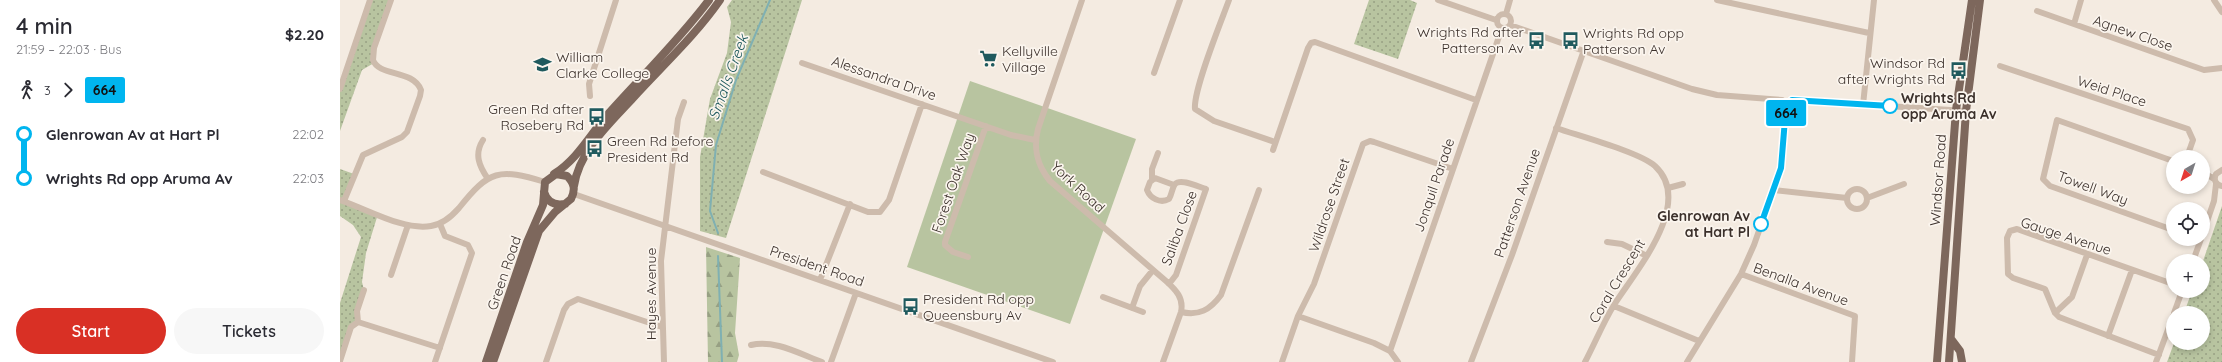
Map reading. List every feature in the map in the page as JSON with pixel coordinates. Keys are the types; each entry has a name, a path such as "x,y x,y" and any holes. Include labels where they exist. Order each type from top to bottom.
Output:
{"main road":[{"path":"709,0 679,37 609,113 573,159 545,182 544,192 546,197 554,204 566,203 574,190 580,164 599,136 702,23 720,0"},
{"name":"Windsor Road","path":"1937,362 1956,110 1972,0"},
{"name":"Windsor Road","path":"1949,362 1966,111 1980,0"},
{"path":"552,175 561,174 566,176 574,190"},
{"name":"Green Road","path":"486,362 528,242 541,211 544,192"},
{"name":"Green Road","path":"493,362 539,232 555,212 566,203"},
{"path":"1950,339 1960,351 1962,362"}],"street":[{"path":"340,89 370,0"},
{"path":"392,0 374,48 373,60 378,67 414,81 421,90 420,96 407,132 402,137 377,147 363,155 342,201 408,225 422,227 440,224 448,220 480,183 498,174 508,173 545,182"},
{"path":"590,96 589,84 616,0"},
{"name":"York Road","path":"1082,0 1035,140 1040,168 1050,181 1169,284 1180,296 1182,306 1181,312"},
{"path":"1154,73 1180,0"},
{"path":"1229,0 1194,102 1195,109 1214,121 1275,142"},
{"path":"1438,0 1496,20 1498,25 1502,28 1510,25 1709,94 1782,100 1788,96 1792,100 1966,111"},
{"path":"1506,14 1510,0"},
{"path":"1718,0 1869,33"},
{"path":"1863,105 1869,33 1874,0"},
{"path":"2074,24 2081,0"},
{"path":"2214,0 2222,12"},
{"name":"Agnew Close","path":"2037,11 2204,70 2222,68"},
{"path":"1496,20 1500,15 1506,14 1511,18 1510,25"},
{"name":"Jonquil Parade","path":"1390,351 1502,28"},
{"path":"1273,150 1308,48 1311,43 1315,42 1476,100"},
{"name":"Patterson Avenue","path":"1471,362 1512,255 1584,50"},
{"name":"Alessandra Drive","path":"802,63 986,126 1035,140"},
{"name":"Weid Place","path":"2000,66 2188,129 2193,140 2189,150"},
{"path":"1687,362 1741,274 1754,245 1774,190 1782,163 1786,107 1782,100"},
{"path":"1786,107 1792,105 1792,100"},
{"name":"Hayes Avenue","path":"664,362 661,261 678,119 684,102"},
{"path":"763,172 868,212 880,212 889,200 922,104"},
{"name":"Towell Way","path":"2166,159 2057,120 2043,176 2047,184 2166,227"},
{"name":"Forest Oak Way","path":"968,256 950,250 945,245 945,242 986,126"},
{"path":"1556,128 1649,162 1660,172 1668,188 1683,184"},
{"path":"483,140 478,150 479,162 488,179"},
{"name":"Wildrose Street","path":"1282,362 1298,316 1314,284 1363,144 1370,141 1374,142 1452,169"},
{"name":"Saliba Close","path":"1158,153 1152,169 1152,179 1147,190 1154,198 1160,201 1169,199 1174,185"},
{"name":"Saliba Close","path":"1152,179 1157,177 1174,185 1183,182 1206,189 1176,275 1169,284"},
{"path":"2210,213 2219,177"},
{"path":"1868,198 1865,192 1856,189 1850,192 1847,198 1848,204 1855,210 1864,207 1868,198 1904,184"},
{"name":"Coral Crescent","path":"1585,362 1614,306 1647,256 1667,209 1669,200 1668,188"},
{"name":"President Road","path":"574,190 666,225 1053,362"},
{"path":"1163,362 1181,312 1193,314 1205,311 1214,304 1220,295 1259,190"},
{"path":"1774,190 1847,198"},
{"path":"820,280 850,204"},
{"path":"434,362 472,253 468,245 445,236 440,224"},
{"path":"391,275 408,225"},
{"name":"Gauge Avenue","path":"2055,313 2045,289 2013,278 2008,274 2008,234 2013,230 2017,229 2087,255 2166,282"},
{"path":"1607,242 1622,244 1647,256"},
{"path":"2087,255 2072,297 2055,313 2069,322 2159,355"},
{"path":"1132,308 1140,286 1153,270"},
{"path":"2108,336 2132,270"},
{"name":"Benalla Avenue","path":"1741,274 1854,316 1852,362"},
{"path":"358,322 357,311 364,290"},
{"path":"831,362 856,293"},
{"path":"1103,297 1143,312"},
{"path":"546,362 564,310 568,304 578,298 662,327"},
{"path":"1614,306 1699,341"},
{"path":"1298,316 1390,351 1398,362"},
{"path":"358,322 440,348"},
{"path":"340,361 351,327 358,322"},
{"path":"2156,362 2166,336"},
{"path":"751,345 761,342 771,344 822,362"}],"green space":[{"path":"370,0 391,0 374,48 374,63 362,70 340,131 340,89"},
{"path":"732,0 802,0 726,238 700,231 700,157 710,99 727,53 731,22 727,7"},
{"path":"1369,0 1410,0 1417,3 1398,59 1354,44"},
{"path":"970,81 1136,139 1070,324 907,267"},
{"path":"340,169 354,174 344,201 378,214 366,253 362,282 364,290 355,323 340,361 340,303 361,237 353,225 340,216"},
{"path":"2222,206 2222,362 2167,362 2171,350 2210,350 2210,306 2187,306 2189,298 2210,298 2210,254 2205,254 2208,246 2210,246 2210,241"},
{"path":"706,247 740,258 735,333 739,355 737,362 708,362"}],"waterway":[{"name":"Smalls Creek","path":"718,233 710,211 716,145 736,80 770,0"},
{"name":"Smalls Creek","path":"718,256 722,362"}],"bus line":[{"name":"664","path":"1761,224 1781,168 1784,148 1786,107 1790,107 1792,105 1792,100 1890,106"}],"place":[{"name":"Wrights Rd after Patterson Av","path":"1537,40"},
{"name":"Wrights Rd opp Patterson Av","path":"1570,41"},
{"name":"Kellyville Village","path":"989,59"},
{"name":"William Clarke College","path":"543,65"},
{"name":"Windsor Rd after Wrights Rd","path":"1958,71"},
{"name":"Wrights Rd opp Aruma Av","path":"1890,106"},
{"name":"Green Rd after Rosebery Rd","path":"597,117"},
{"name":"Green Rd before President Rd","path":"594,149"},
{"name":"Glenrowan Av at Hart Pl","path":"1761,224"},
{"name":"President Rd opp Queensbury Av","path":"910,307"}]}
